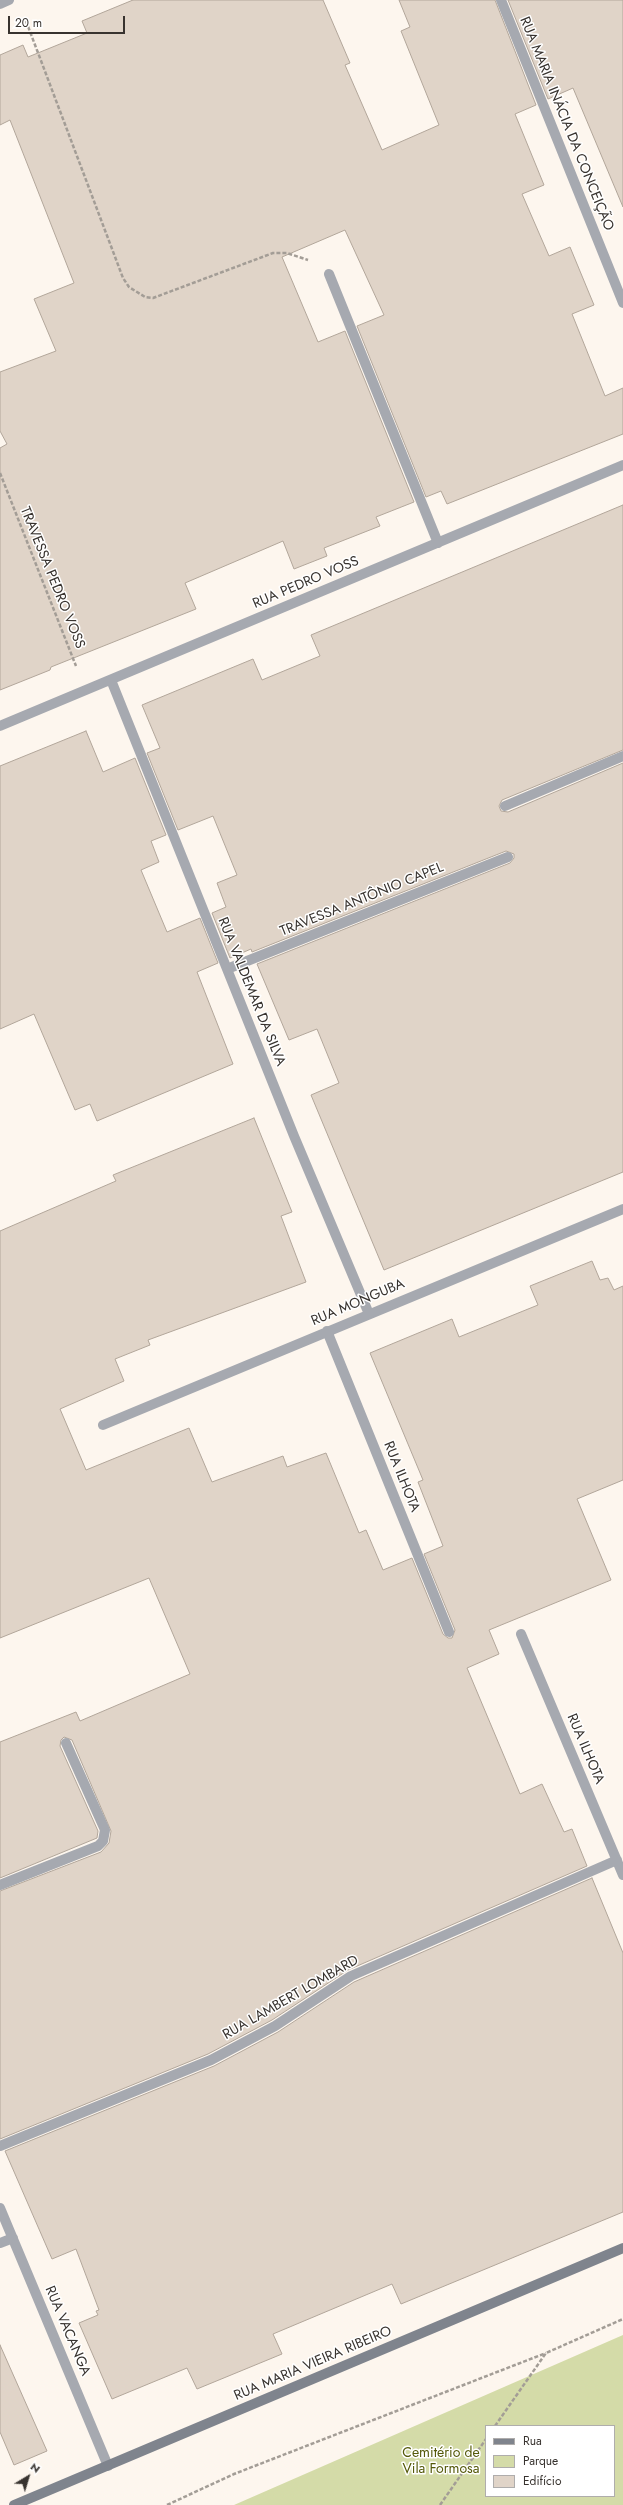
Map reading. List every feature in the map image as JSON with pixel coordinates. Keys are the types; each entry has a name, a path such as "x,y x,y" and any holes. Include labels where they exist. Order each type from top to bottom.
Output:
{"street":[{"path":"0,4 9,0"},
{"name":"RUA MARIA INÁCIA DA CONCEIÇÃO","path":"501,0 584,211 623,303"},
{"path":"329,274 438,543"},
{"name":"RUA PEDRO VOSS","path":"0,726 623,466"},
{"name":"RUA VALDEMAR DA SILVA","path":"110,680 368,1314"},
{"path":"506,806 623,756"},
{"name":"TRAVESSA ANTÔNIO CAPEL","path":"227,969 508,857"},
{"name":"RUA MONGUBA","path":"103,1425 623,1209"},
{"name":"RUA ILHOTA","path":"327,1331 449,1632"},
{"name":"RUA ILHOTA","path":"521,1634 623,1875"},
{"path":"0,1885 98,1846 103,1841 105,1830 66,1743"},
{"name":"RUA LAMBERT LOMBARD","path":"0,2146 211,2060 275,2026 351,1976 617,1860"},
{"name":"RUA VACANGA","path":"0,2208 108,2466"},
{"path":"0,2243 13,2238"},
{"name":"RUA MARIA VIEIRA RIBEIRO","path":"14,2505 623,2248"}],"path":[{"path":"23,15 123,278 129,287 145,297 153,298 273,253 299,257 318,265 329,274"},
{"name":"TRAVESSA PEDRO VOSS","path":"0,473 87,690"},
{"path":"167,2505 234,2474 546,2353 623,2319"},
{"path":"496,2425 546,2353"},
{"path":"440,2505 485,2440"}],"green space":[{"name":"Cemitério de Vila Formosa","path":"623,2335 623,2505 234,2505"}],"building":[{"path":"133,0 323,0 350,63 345,65 382,150 439,125 401,31 410,27 399,0 495,0 536,105 515,114 544,185 522,194 549,256 570,247 594,305 572,314 605,396 623,388 623,434 447,504 441,491 426,497 357,326 384,315 345,230 282,257 318,342 345,331 414,502 376,517 380,526 324,548 327,556 294,569 283,541 185,583 196,609 51,667 50,670 0,690 0,448 7,444 0,431 0,372 56,351 34,299 74,283 10,120 0,125 0,55 23,45 28,57 87,33 82,21"},
{"path":"508,0 623,0 623,207 573,88 548,99"},
{"path":"623,505 623,750 502,800 499,806 501,811 508,812 623,763 623,1172 384,1270 311,1095 339,1083 317,1029 289,1040 257,964 510,863 514,858 514,854 506,851 252,952 251,949 230,958 212,913 226,907 217,883 237,875 213,816 178,830 147,753 160,748 142,705 253,659 262,680 320,656 311,635"},
{"path":"86,731 103,772 135,758 166,835 151,841 159,862 141,870 167,932 200,918 218,963 197,972 233,1064 97,1121 90,1104 75,1110 34,1014 0,1029 0,766"},
{"path":"254,1118 292,1212 281,1216 306,1282 148,1340 150,1345 115,1359 124,1381 60,1409 86,1470 189,1428 212,1482 283,1456 287,1467 326,1453 359,1533 366,1530 383,1570 412,1558 443,1634 448,1638 452,1638 455,1630 424,1554 443,1546 418,1482 423,1480 370,1353 452,1319 459,1337 538,1305 530,1286 592,1261 600,1280 608,1278 614,1290 623,1286 623,1480 577,1499 611,1580 489,1630 499,1654 467,1668 520,1794 542,1784 564,1832 572,1829 587,1866 348,1970 272,2020 208,2054 0,2139 0,1891 101,1852 109,1843 111,1831 72,1740 64,1737 61,1740 60,1746 98,1831 97,1838 0,1878 0,1742 76,1712 80,1721 190,1674 149,1578 0,1638 0,1231 116,1181 113,1175"},
{"path":"592,1878 623,1953 623,2212 401,2304 392,2284 273,2334 282,2354 197,2389 187,2368 112,2399 79,2323 98,2315 96,2311 99,2310 76,2249 52,2259 5,2151 214,2066 278,2032 354,1982"},
{"path":"0,2345 47,2451 14,2465 0,2432"}]}
